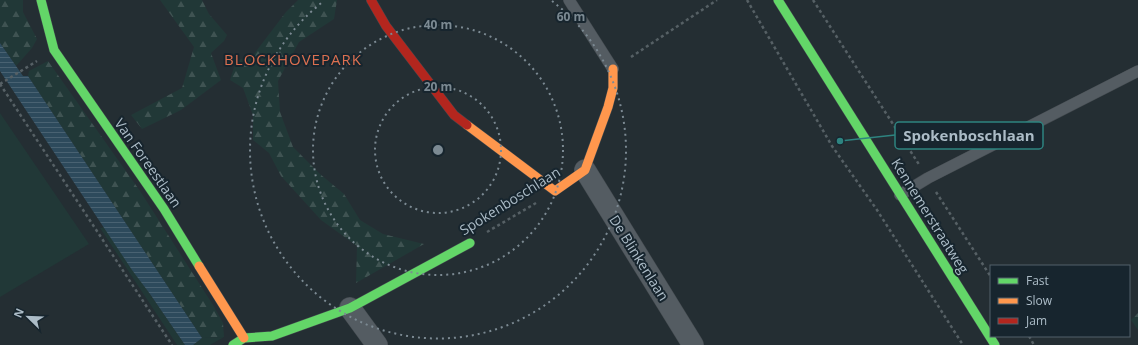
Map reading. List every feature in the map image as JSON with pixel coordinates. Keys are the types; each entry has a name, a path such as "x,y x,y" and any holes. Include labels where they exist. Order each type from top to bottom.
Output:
{"street":[{"name":"Van Foreestlaan","path":"41,0 47,28 54,50 164,209 244,338"},
{"path":"371,0 386,26 454,115 555,191"},
{"name":"Kennemerstraatweg","path":"778,0 995,345"},
{"path":"585,170 610,100 613,88 613,69"},
{"name":"Spokenboschlaan","path":"555,191 585,170"},
{"name":"De Blinkenlaan","path":"585,170 693,345"},
{"name":"Spokenboschlaan","path":"244,338 272,336 350,308 470,242"},
{"path":"350,308 377,345"},
{"path":"233,345 244,338"}],"lane":[{"path":"569,0 613,69"},
{"path":"900,195 928,178 1138,72"}],"path":[{"path":"613,69 717,0"},
{"path":"747,0 832,146 877,210 963,345"},
{"name":"Kennemerstraatweg","path":"813,0 990,275"},
{"path":"27,67 0,84 172,345"},
{"name":"Spokenboschlaan","path":"470,242 555,191"}],"green space":[{"path":"0,0 23,0 23,12 37,39 32,48 16,66 0,43"},
{"path":"160,0 202,0 209,14 227,35 224,41 211,53 221,80 181,110 142,129 131,115 182,88 194,47"},
{"path":"298,0 337,0 334,19 299,42 278,81 280,112 293,147 320,174 344,194 360,220 383,234 424,244 356,283 357,246 321,220 281,176 269,153 253,140 253,115 243,88 230,80 236,61 254,54 286,12"},
{"path":"48,61 140,191 213,305 223,323 224,337 202,338 28,76 29,71"},
{"path":"0,113 89,244 0,297"},
{"path":"105,227 185,345 177,345 100,228"},
{"path":"1138,313 1138,330 1131,320"},
{"path":"224,337 210,345 193,345 202,338"}],"water":[{"path":"0,43 23,76 28,76 202,338 193,345 185,345 132,270 0,71"}],"traffic: fast":[{"path":"41,0 54,50 164,209 199,266"},
{"path":"778,0 995,345"},
{"path":"233,345 244,338 272,336 350,308 470,243"}],"traffic: slow":[{"path":"467,125 555,191 585,170 608,107 613,88 613,69"},
{"path":"199,266 244,338"}],"traffic: jam":[{"path":"371,0 386,26 454,115 467,125"}],"place":[{"name":"Spokenboschlaan","path":"840,141"}],"district":[{"name":"BLOCKHOVEPARK","path":"293,60"}]}
